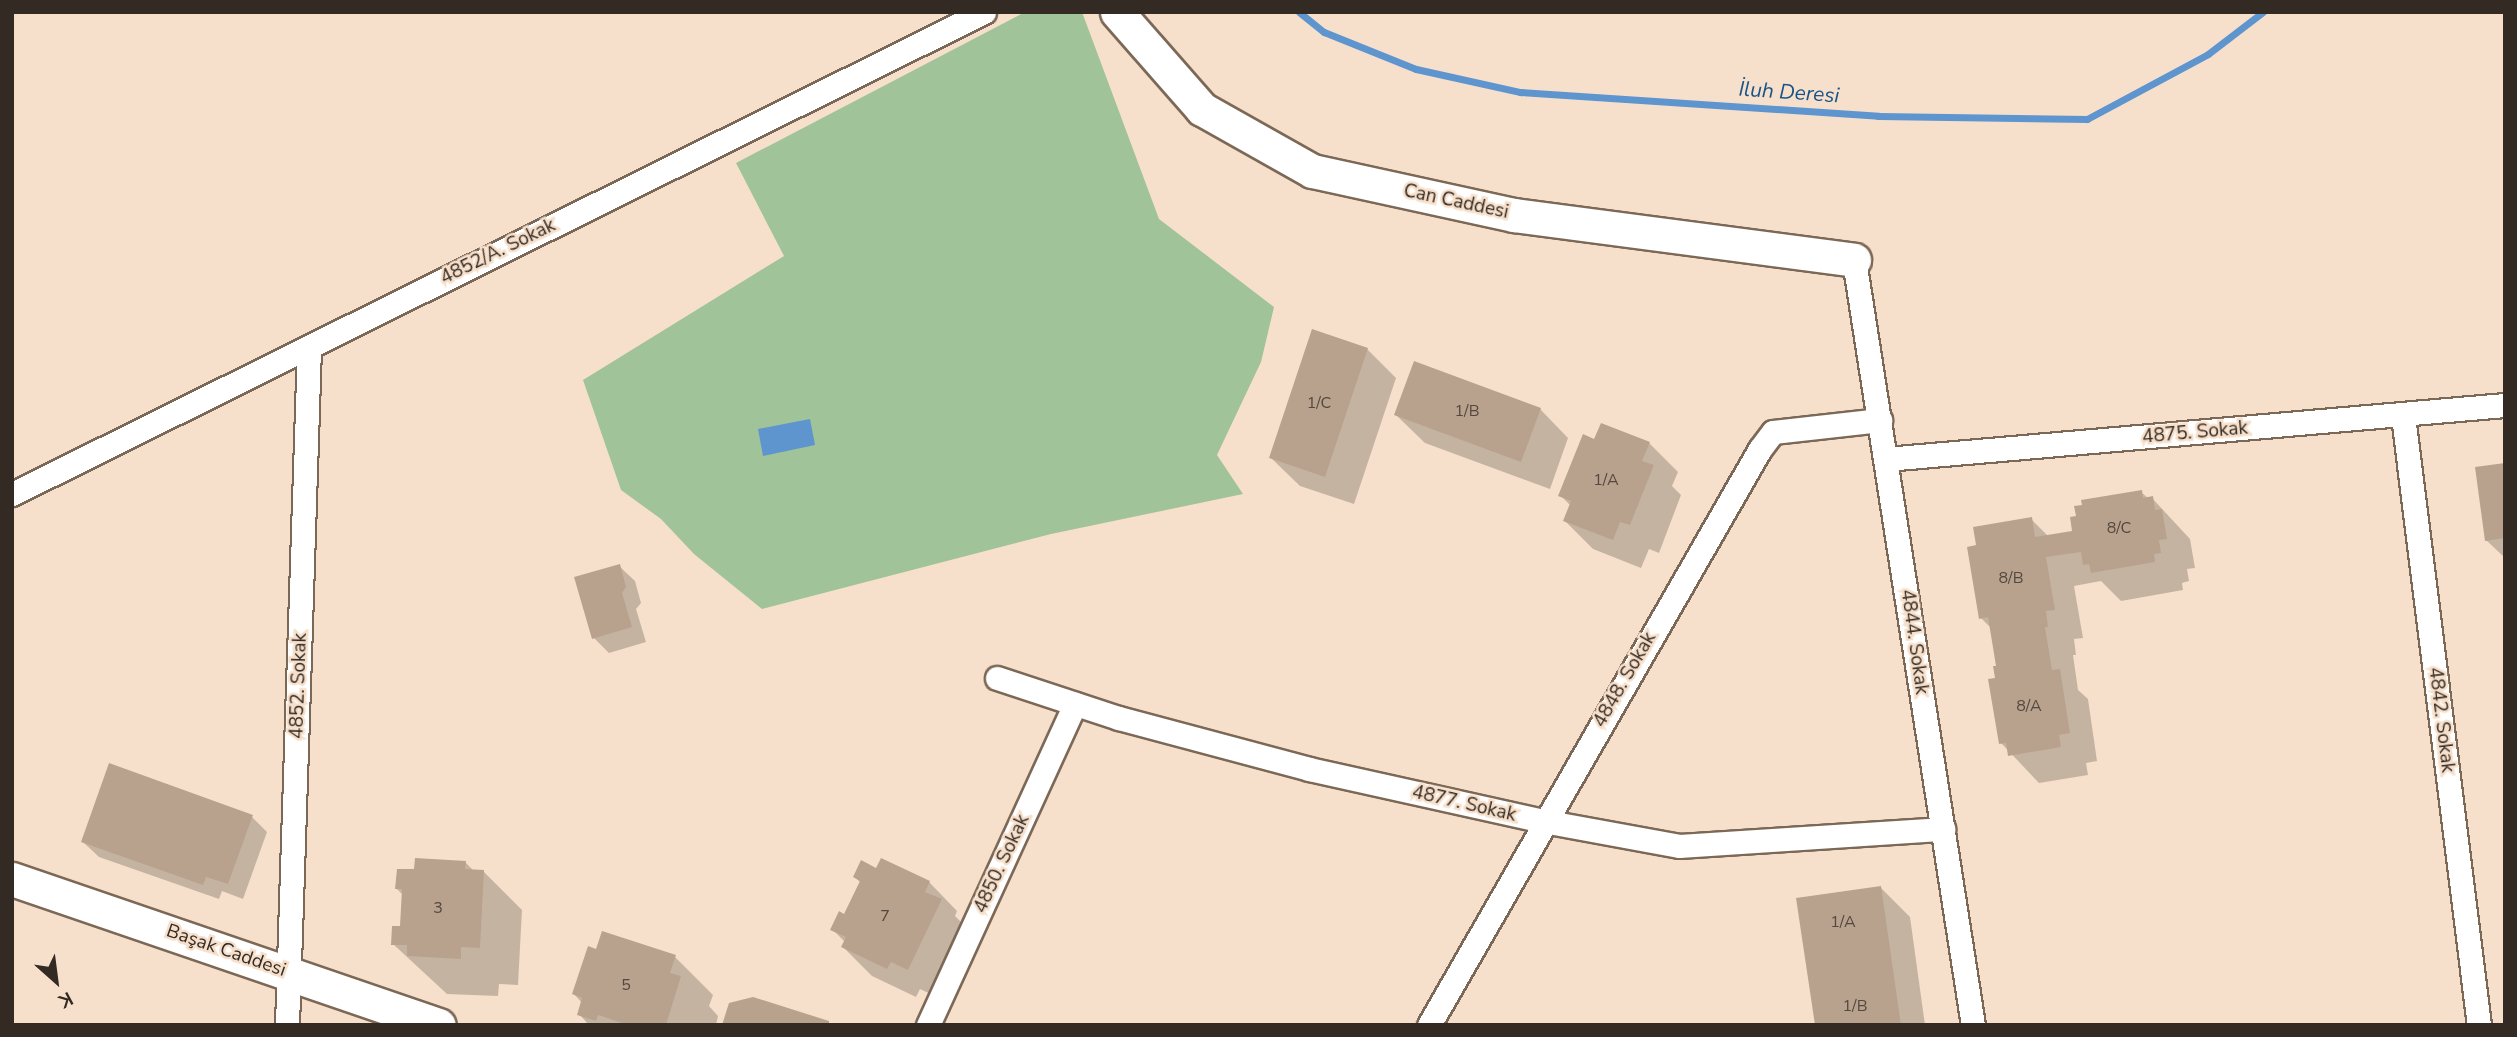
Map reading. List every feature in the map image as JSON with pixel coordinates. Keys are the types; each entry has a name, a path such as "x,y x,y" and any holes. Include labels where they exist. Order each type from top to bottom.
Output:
{"street":[{"name":"4852/A. Sokak","path":"12,494 984,12"},
{"name":"Can Caddesi","path":"1117,12 1202,109 1312,171 1514,215 1854,260"},
{"name":"4844. Sokak","path":"1854,260 1973,1025"},
{"name":"4852. Sokak","path":"288,1025 309,346"},
{"name":"4875. Sokak","path":"1886,459 2505,405"},
{"name":"4842. Sokak","path":"2403,416 2479,1025"},
{"name":"4848. Sokak","path":"1429,1025 1543,821 1760,449 1773,432 1880,420"},
{"name":"4877. Sokak","path":"998,678 1075,704 1309,769 1543,821 1679,846 1943,829"},
{"name":"4850. Sokak","path":"928,1025 1075,704"},
{"name":"Başak Caddesi","path":"12,879 291,972 439,1025"}],"green space":[{"path":"1025,12 1082,12 1159,219 1274,307 1261,362 1217,455 1243,494 1051,534 762,609 694,554 661,519 621,490 583,380 784,256 736,163"}],"water":[{"path":"810,419 815,445 763,456 758,429"}],"building":[{"path":"1312,329 1368,348 1325,477 1269,458"},
{"path":"1414,361 1541,408 1521,462 1394,415"},
{"path":"1601,423 1650,442 1642,461 1654,465 1630,525 1620,522 1613,540 1563,521 1571,501 1558,496 1583,434 1594,439"},
{"path":"2505,463 2505,538 2485,541 2475,467"},
{"path":"2142,490 2143,498 2153,496 2155,510 2162,509 2167,539 2159,540 2161,553 2154,554 2155,562 2091,573 2089,564 2083,565 2081,552 2046,557 2055,610 2046,611 2048,627 2045,627 2052,670 2060,669 2070,733 2059,735 2061,747 2008,756 2006,743 1999,744 1988,679 1995,678 1993,666 1996,666 1988,617 1979,619 1967,547 1976,545 1973,527 2032,517 2035,537 2072,531 2070,517 2076,516 2074,506 2082,505 2081,500"},
{"path":"620,564 626,587 622,593 632,627 592,639 574,577"},
{"path":"109,763 253,815 228,884 206,877 203,885 81,842"},
{"path":"415,858 466,861 465,869 484,870 480,948 461,947 461,959 407,956 407,945 391,945 392,926 400,926 402,889 395,889 397,869 414,869"},
{"path":"881,858 930,881 925,892 942,899 908,970 891,962 887,969 841,947 846,937 830,930 839,911 844,914 860,881 853,877 861,860 876,868"},
{"path":"1881,886 1901,1025 1815,1025 1796,898"},
{"path":"602,931 676,955 670,973 681,976 666,1025 628,1025 598,1015 596,1021 577,1015 582,998 572,994 588,946 596,949"},
{"path":"753,997 829,1021 829,1025 722,1025 729,1003"}],"waterway":[{"name":"İluh Deresi","path":"1299,12 1324,32 1416,69 1520,92 1878,116 2087,119 2208,54 2263,12"}]}
